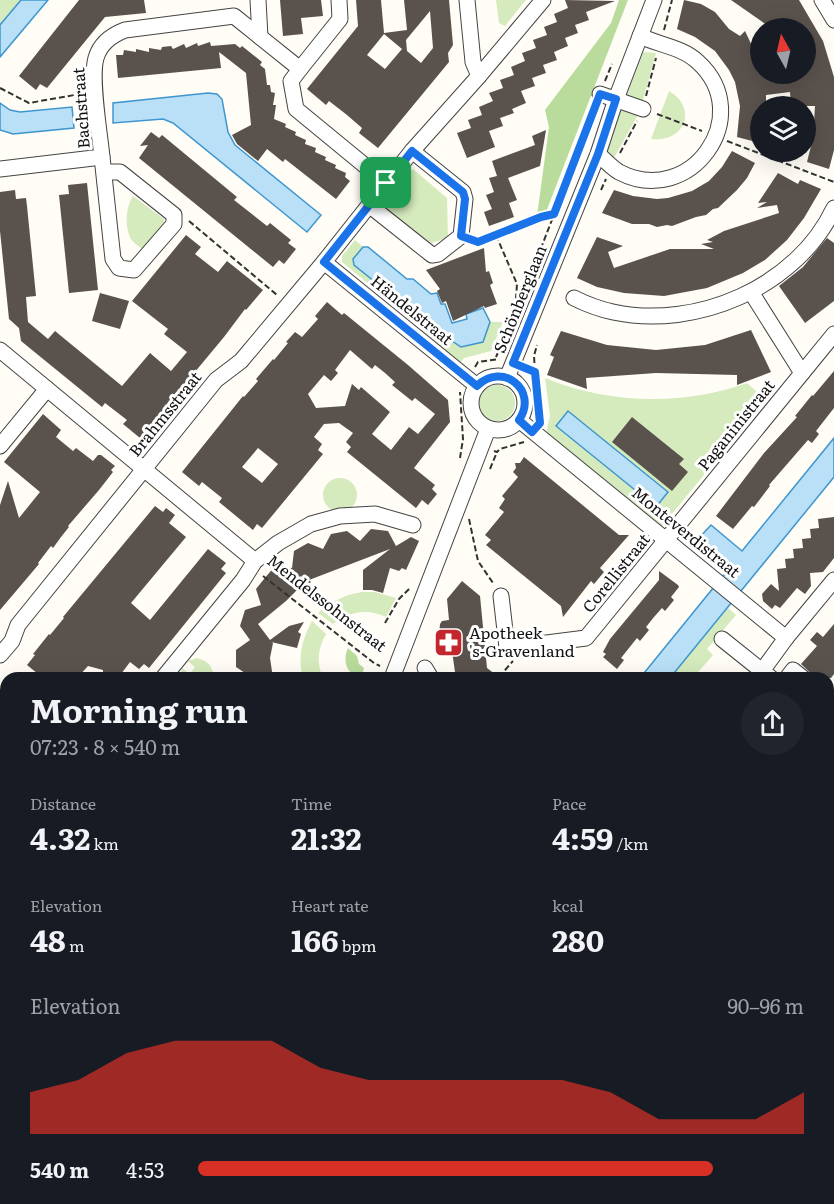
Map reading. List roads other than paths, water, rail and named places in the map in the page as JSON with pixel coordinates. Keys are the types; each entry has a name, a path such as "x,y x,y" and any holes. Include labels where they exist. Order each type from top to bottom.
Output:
{"street":[{"path":"222,0 223,16 234,16 300,69"},
{"path":"258,0 260,36"},
{"path":"339,0 340,19 291,81 296,109 386,183"},
{"path":"467,0 473,63 479,76"},
{"name":"Brahmsstraat","path":"0,655 12,641 18,625 216,380 241,361 324,262 412,151 543,0"},
{"name":"Schönberglaan","path":"507,378 598,154 616,99 654,0"},
{"path":"822,0 834,20"},
{"name":"Bachstraat","path":"0,169 103,165 95,92 96,58 104,44 117,33 125,30 223,16"},
{"path":"598,154 612,168 627,175 643,180 656,180 674,177 698,163 711,147 716,136 720,107 717,91 709,75 690,56 640,36"},
{"path":"600,94 643,109"},
{"path":"369,205 432,255 438,254 461,236 465,199 463,192 412,151"},
{"path":"103,165 120,172 171,211 175,219 174,224 137,268 128,271 116,266 113,259 103,165"},
{"path":"574,298 615,312 663,316 710,307 751,292 790,264 806,249 834,208"},
{"name":"Händelstraat","path":"324,262 471,382"},
{"path":"751,292 802,373"},
{"name":"Paganinistraat","path":"667,539 834,334"},
{"path":"0,350 143,470"},
{"path":"491,377 507,378 516,383 524,396 525,406 519,420 505,429 488,429 480,423 472,410 471,382 491,377"},
{"path":"0,446 47,389"},
{"name":"Monteverdistraat","path":"519,420 786,638"},
{"path":"394,672 488,429"},
{"name":"Mendelssohnstraat","path":"143,470 253,564"},
{"name":"Mendelssohnstraat","path":"168,672 253,564 278,543 311,524 340,516 375,514 413,525"},
{"name":"Corellistraat","path":"501,596 507,648 586,638 667,539"},
{"path":"768,672 786,638 828,600 834,580"},
{"path":"722,639 764,672"}],"water":[{"path":"21,0 48,0 0,57 0,25"},
{"path":"217,94 222,99 228,132 235,145 321,215 307,232 173,123 163,119 113,123 113,103"},
{"path":"0,103 10,110 20,112 72,107 74,128 13,134 0,130"},
{"path":"363,247 368,247 407,279 413,279 431,294 437,293 441,304 445,304 452,323 467,319 466,314 483,308 490,322 483,342 461,347 431,327 354,265 353,259"},
{"path":"568,411 668,492 656,507 556,426"},
{"path":"834,438 834,477 675,672 645,672 731,566 698,539 711,525 742,551"}],"place":[{"name":"Apotheek 's-Gravenland","path":"448,642"}]}
